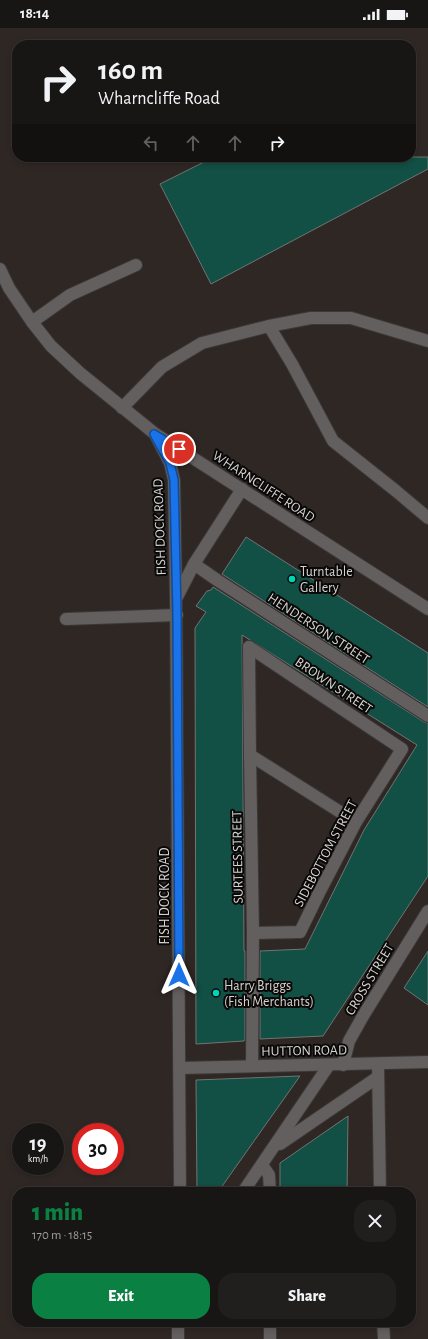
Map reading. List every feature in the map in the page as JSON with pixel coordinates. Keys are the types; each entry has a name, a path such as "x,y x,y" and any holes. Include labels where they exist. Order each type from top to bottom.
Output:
{"street":[{"path":"32,322 70,295 136,264"},
{"name":"WHARNCLIFFE ROAD","path":"0,269 9,288 32,322 51,346 80,373 154,434 428,609"},
{"path":"122,408 162,367 202,343 269,326 311,318 351,318 428,341"},
{"path":"269,326 292,364 333,441 428,518"},
{"name":"FISH DOCK ROAD","path":"154,434 170,463 174,480 177,615 180,1187"},
{"name":"FISH DOCK ROAD","path":"176,599 194,564 242,489"},
{"name":"HENDERSON STREET","path":"194,564 428,716"},
{"path":"66,619 177,615"},
{"name":"BROWN STREET","path":"249,647 402,749"},
{"name":"SURTEES STREET","path":"249,647 253,933 252,1066"},
{"name":"SIDEBOTTOM STREET","path":"253,933 300,932 356,822 402,749"},
{"path":"250,755 356,822"},
{"name":"CROSS STREET","path":"344,1065 349,1041 428,911"},
{"name":"HUTTON ROAD","path":"180,1068 428,1062"},
{"path":"378,1064 380,1187"},
{"path":"247,1187 329,1065"},
{"path":"273,1148 378,1077"},
{"path":"262,1165 269,1175 270,1187"},
{"path":"178,1327 178,1339"},
{"path":"270,1327 270,1339"},
{"path":"384,1327 384,1339"}],"shaded area":[{"path":"0,28 428,28 428,1339 0,1339"}],"building":[{"path":"416,157 428,157 428,169 211,284 160,184 204,162 416,162"},
{"path":"246,537 428,653 428,707 222,574"},
{"path":"213,587 424,722 428,723 428,876 323,1036 260,1039 260,951 305,949 364,830 417,745 242,635 245,1039 244,1041 196,1044 195,628 206,612 196,606 207,591 211,590"},
{"path":"428,951 428,1005 404,988"},
{"path":"300,1076 222,1187 197,1187 196,1080"},
{"path":"348,1116 347,1187 280,1187 280,1163"}],"place":[{"name":"Turntable Gallery","path":"292,579"},
{"name":"Harry Briggs (Fish Merchants)","path":"216,993"}],"route":[{"path":"179,449 154,434 170,463 174,480 177,615 179,975"}]}
